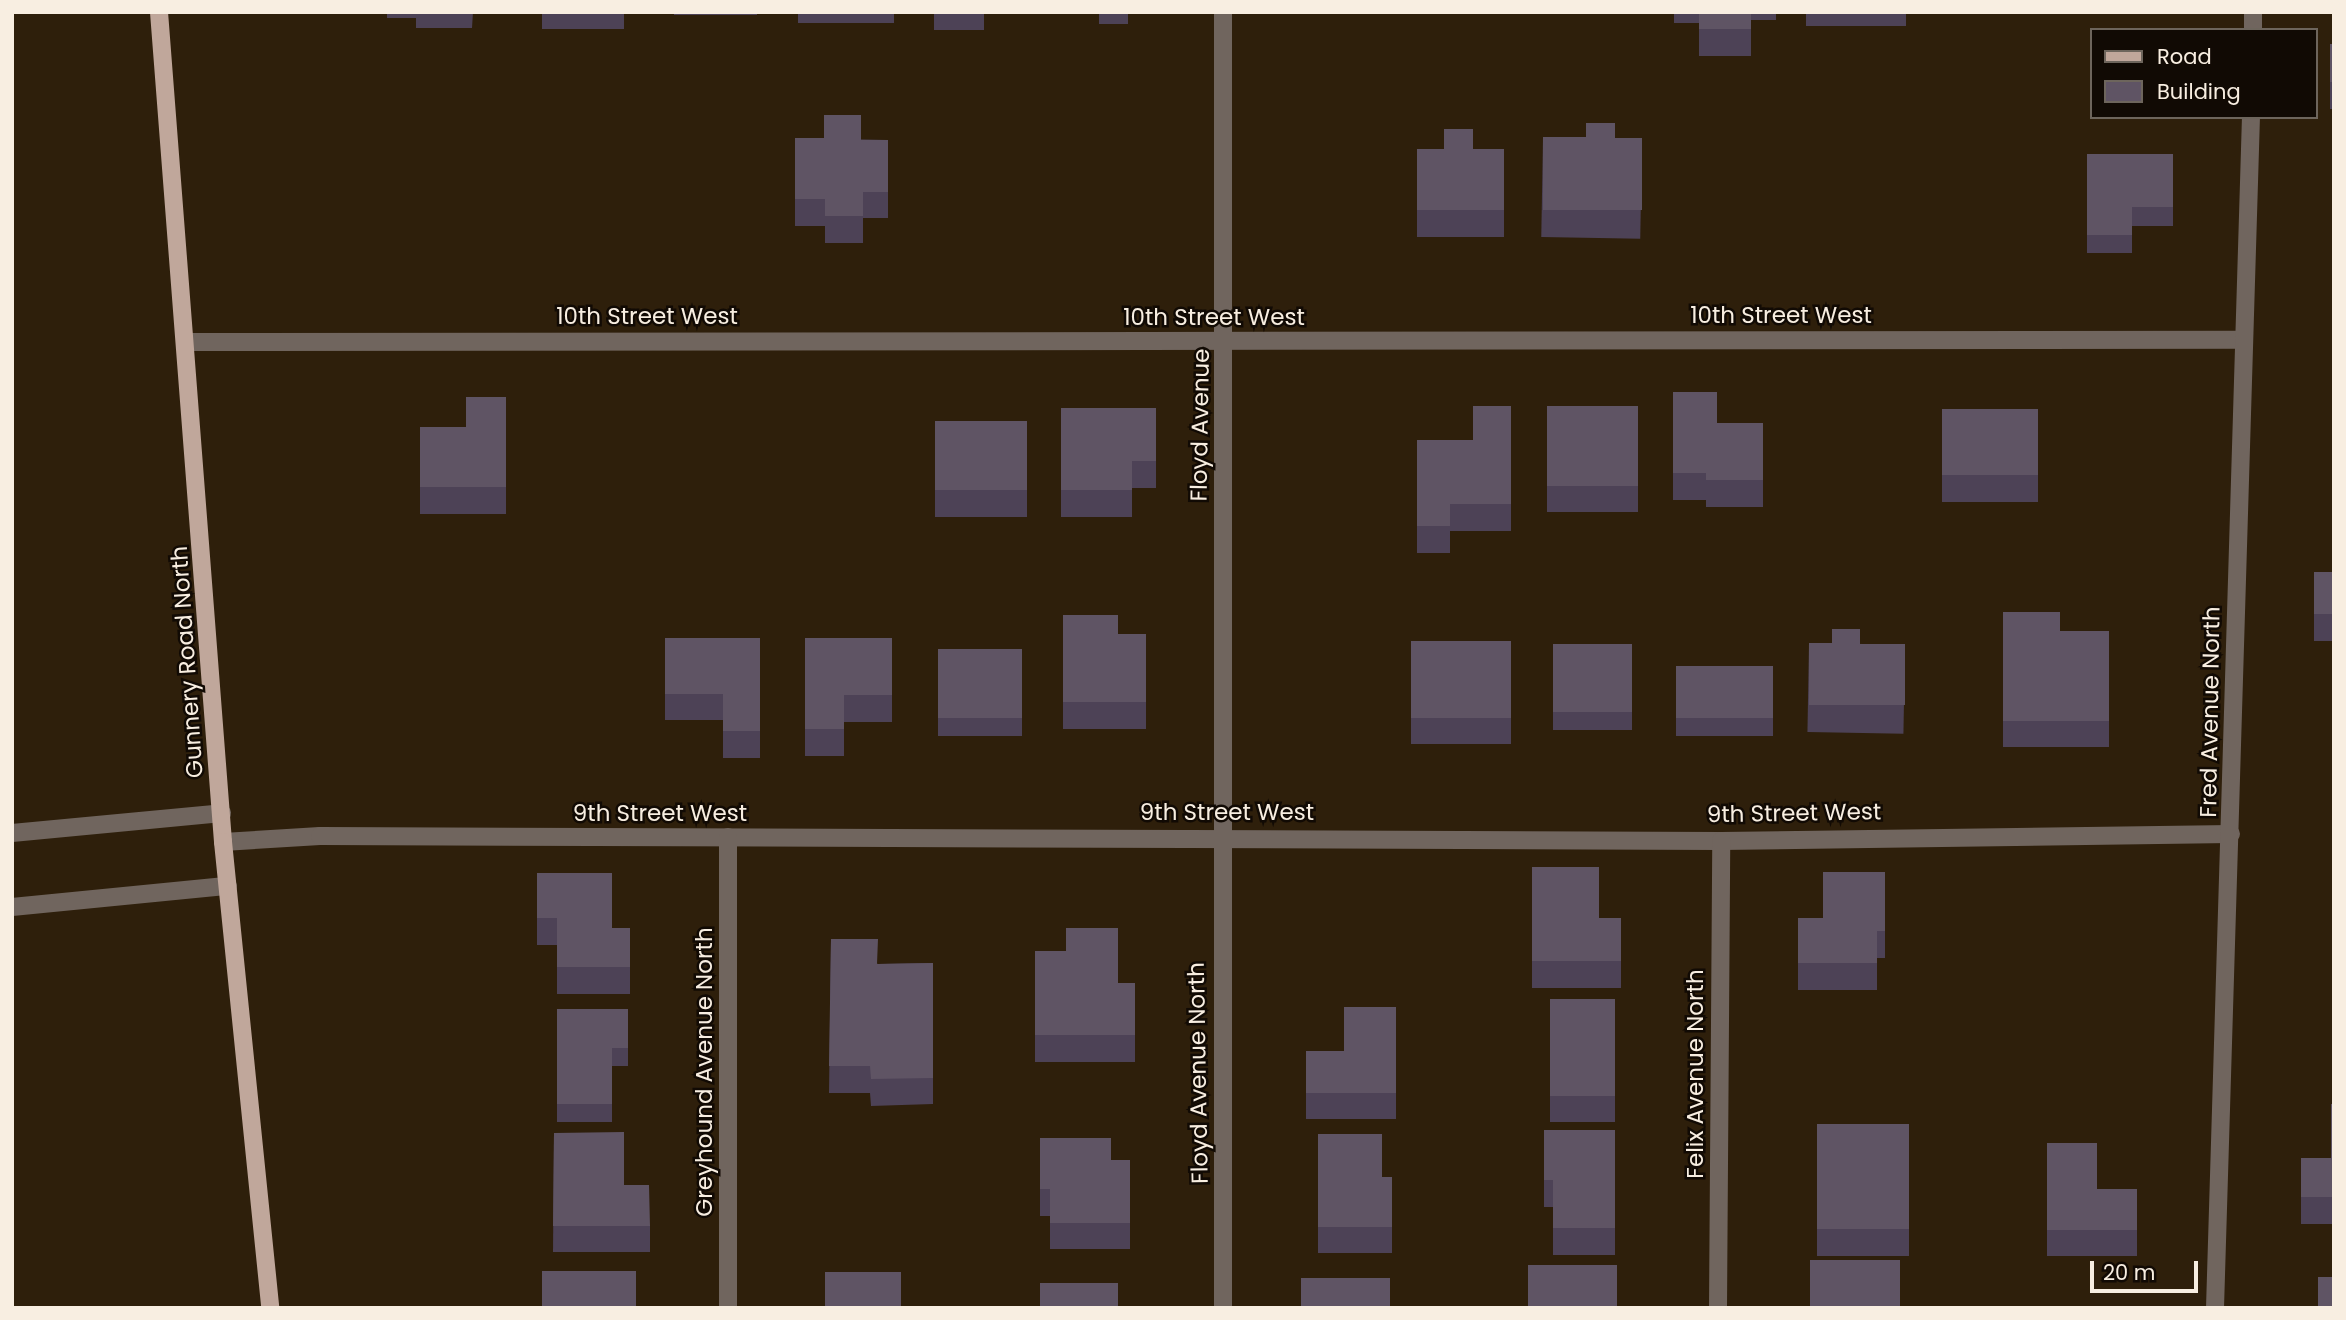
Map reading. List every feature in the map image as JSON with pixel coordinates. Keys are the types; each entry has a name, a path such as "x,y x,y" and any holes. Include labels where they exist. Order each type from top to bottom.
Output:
{"main road":[{"name":"Gunnery Road North","path":"159,12 223,842 270,1308"}],"street":[{"name":"Floyd Avenue","path":"1220,838 1226,344 1223,12"},
{"name":"Fred Avenue North","path":"2215,1308 2251,119"},
{"name":"10th Street West","path":"186,342 995,339 1226,344 2243,340"},
{"path":"12,833 222,813"},
{"name":"9th Street West","path":"223,842 320,836 1721,841 2231,834"},
{"name":"Greyhound Avenue North","path":"728,1308 729,837"},
{"name":"Floyd Avenue North","path":"1220,838 1223,1308"},
{"name":"Felix Avenue North","path":"1718,1308 1721,841"},
{"path":"12,907 228,886"}],"building":[{"path":"1699,12 1751,12 1751,29 1699,29"},
{"path":"2330,44 2334,44 2334,82 2330,82"},
{"path":"824,115 861,115 861,140 888,140 888,192 863,192 863,216 825,216 825,199 795,199 795,138 824,138"},
{"path":"1586,123 1615,123 1615,138 1642,138 1642,210 1543,210 1543,137 1586,137"},
{"path":"1444,129 1473,129 1473,149 1504,149 1504,210 1417,210 1417,149 1444,149"},
{"path":"2087,154 2173,154 2173,207 2132,207 2132,235 2087,235"},
{"path":"1673,392 1717,392 1717,423 1763,423 1763,480 1706,480 1706,473 1673,473"},
{"path":"466,397 506,397 506,487 420,487 420,427 466,427"},
{"path":"1473,406 1511,406 1511,504 1450,504 1450,526 1417,526 1417,440 1473,440"},
{"path":"1547,406 1638,406 1638,486 1547,486"},
{"path":"1061,408 1156,408 1156,461 1132,461 1132,490 1061,490"},
{"path":"1942,409 2038,409 2038,475 1942,475"},
{"path":"935,421 1027,421 1027,490 935,490"},
{"path":"2314,572 2334,572 2334,614 2314,614"},
{"path":"2003,612 2060,612 2060,631 2109,631 2109,721 2003,721"},
{"path":"1063,615 1118,615 1118,634 1146,634 1146,702 1063,702"},
{"path":"1832,629 1860,629 1860,644 1905,644 1905,705 1809,705 1809,643 1832,643"},
{"path":"665,638 760,638 760,731 723,731 723,694 665,694"},
{"path":"805,638 892,638 892,695 844,695 844,729 805,729"},
{"path":"1411,641 1511,641 1511,718 1411,718"},
{"path":"1553,644 1632,644 1632,712 1553,712"},
{"path":"938,649 1022,649 1022,718 938,718"},
{"path":"1676,666 1773,666 1773,718 1676,718"},
{"path":"1532,867 1599,867 1599,918 1621,918 1621,961 1532,961"},
{"path":"1823,872 1885,872 1885,931 1877,931 1877,963 1798,963 1798,918 1823,918"},
{"path":"537,873 612,873 612,928 630,928 630,967 557,967 557,918 537,918"},
{"path":"1066,928 1118,928 1118,983 1135,983 1135,1035 1035,1035 1035,951 1066,951"},
{"path":"831,939 878,939 877,964 933,963 933,1078 871,1079 870,1066 829,1066"},
{"path":"1550,999 1615,999 1615,1096 1550,1096"},
{"path":"1344,1007 1396,1007 1396,1093 1306,1093 1306,1051 1344,1051"},
{"path":"557,1009 628,1009 628,1048 612,1048 612,1104 557,1104"},
{"path":"2331,1104 2334,1104 2334,1197 2301,1197 2301,1158 2331,1158"},
{"path":"1817,1124 1909,1124 1909,1229 1817,1229"},
{"path":"1544,1130 1615,1130 1615,1228 1553,1228 1553,1180 1544,1180"},
{"path":"624,1132 624,1185 649,1185 650,1226 553,1226 554,1133"},
{"path":"1318,1134 1382,1134 1382,1177 1392,1177 1392,1227 1318,1227"},
{"path":"1040,1138 1111,1138 1111,1160 1130,1160 1130,1223 1050,1223 1050,1189 1040,1189"},
{"path":"2047,1143 2097,1143 2097,1189 2137,1189 2137,1230 2047,1230"},
{"path":"1810,1260 1900,1260 1900,1308 1810,1308"},
{"path":"1528,1265 1617,1265 1617,1308 1528,1308"},
{"path":"542,1271 636,1271 636,1308 542,1308"},
{"path":"825,1272 901,1272 901,1308 825,1308"},
{"path":"2318,1277 2334,1277 2334,1308 2318,1308"},
{"path":"1301,1278 1390,1278 1390,1308 1301,1308"},
{"path":"1040,1283 1118,1283 1118,1308 1040,1308"}]}
